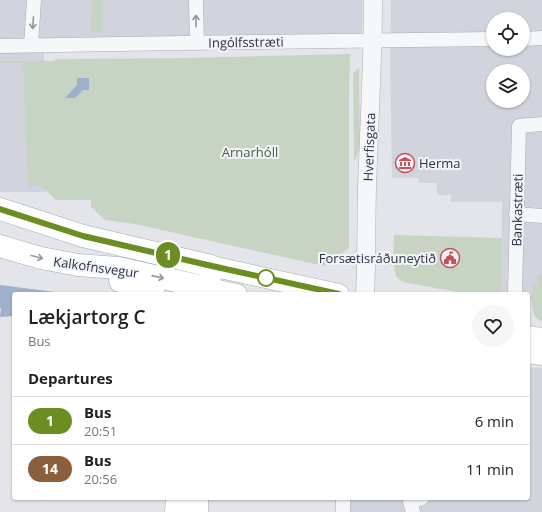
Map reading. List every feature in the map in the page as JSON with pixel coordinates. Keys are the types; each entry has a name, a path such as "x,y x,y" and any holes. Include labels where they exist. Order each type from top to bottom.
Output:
{"main road":[{"name":"Kalkofnsvegur","path":"0,209 83,236 204,264"},
{"name":"Kalkofnsvegur","path":"0,246 41,258 78,265 118,268 200,290"},
{"path":"218,292 200,290 204,264 330,292"},
{"path":"78,265 116,280 144,288 151,292"},
{"path":"530,336 542,338"},
{"path":"530,353 542,356"},
{"path":"176,512 177,500"},
{"path":"187,500 187,512"},
{"path":"197,500 197,512"}],"street":[{"path":"31,45 34,0"},
{"path":"196,0 196,43"},
{"name":"Hverfisgata","path":"365,292 373,0"},
{"path":"530,39 542,38"},
{"name":"Ingólfsstræti","path":"0,46 486,39"},
{"name":"Bankastræti","path":"515,292 518,126 542,124"},
{"path":"516,214 542,216"},
{"path":"343,500 343,512"}],"shaded area":[{"path":"0,0 362,0 362,37 44,46 45,192 0,192"},
{"path":"391,0 542,0 542,275 537,275 538,285 533,285 533,301 530,301 530,292 501,292 502,202 451,202 451,195 437,195 437,183 419,183 418,178 392,178 390,57"},
{"path":"530,367 542,368 542,512 340,512 341,500 530,500"}],"green space":[{"path":"92,0 103,0 103,32 91,32"},
{"name":"Arnarhóll","path":"350,54 349,248 324,266 135,224 105,220 91,207 91,200 56,200 41,186 28,186 23,63 0,63 0,61 53,61 57,59"},
{"path":"359,68 360,148 354,162 353,73"},
{"path":"394,235 502,238 501,292 458,292 408,283 401,280 395,274"},
{"path":"537,275 542,275 542,321 535,316 532,306 533,285 537,285"}],"water":[{"path":"77,78 89,78 89,90 83,90 75,98 65,98 77,85"},
{"path":"0,285 55,292 12,292 12,316 0,317"}],"bus line":[{"name":"1","path":"0,209 83,236 330,292"}],"place":[{"name":"Herma","path":"405,163"},
{"name":"Forsætisráðuneytið","path":"450,258"}]}
